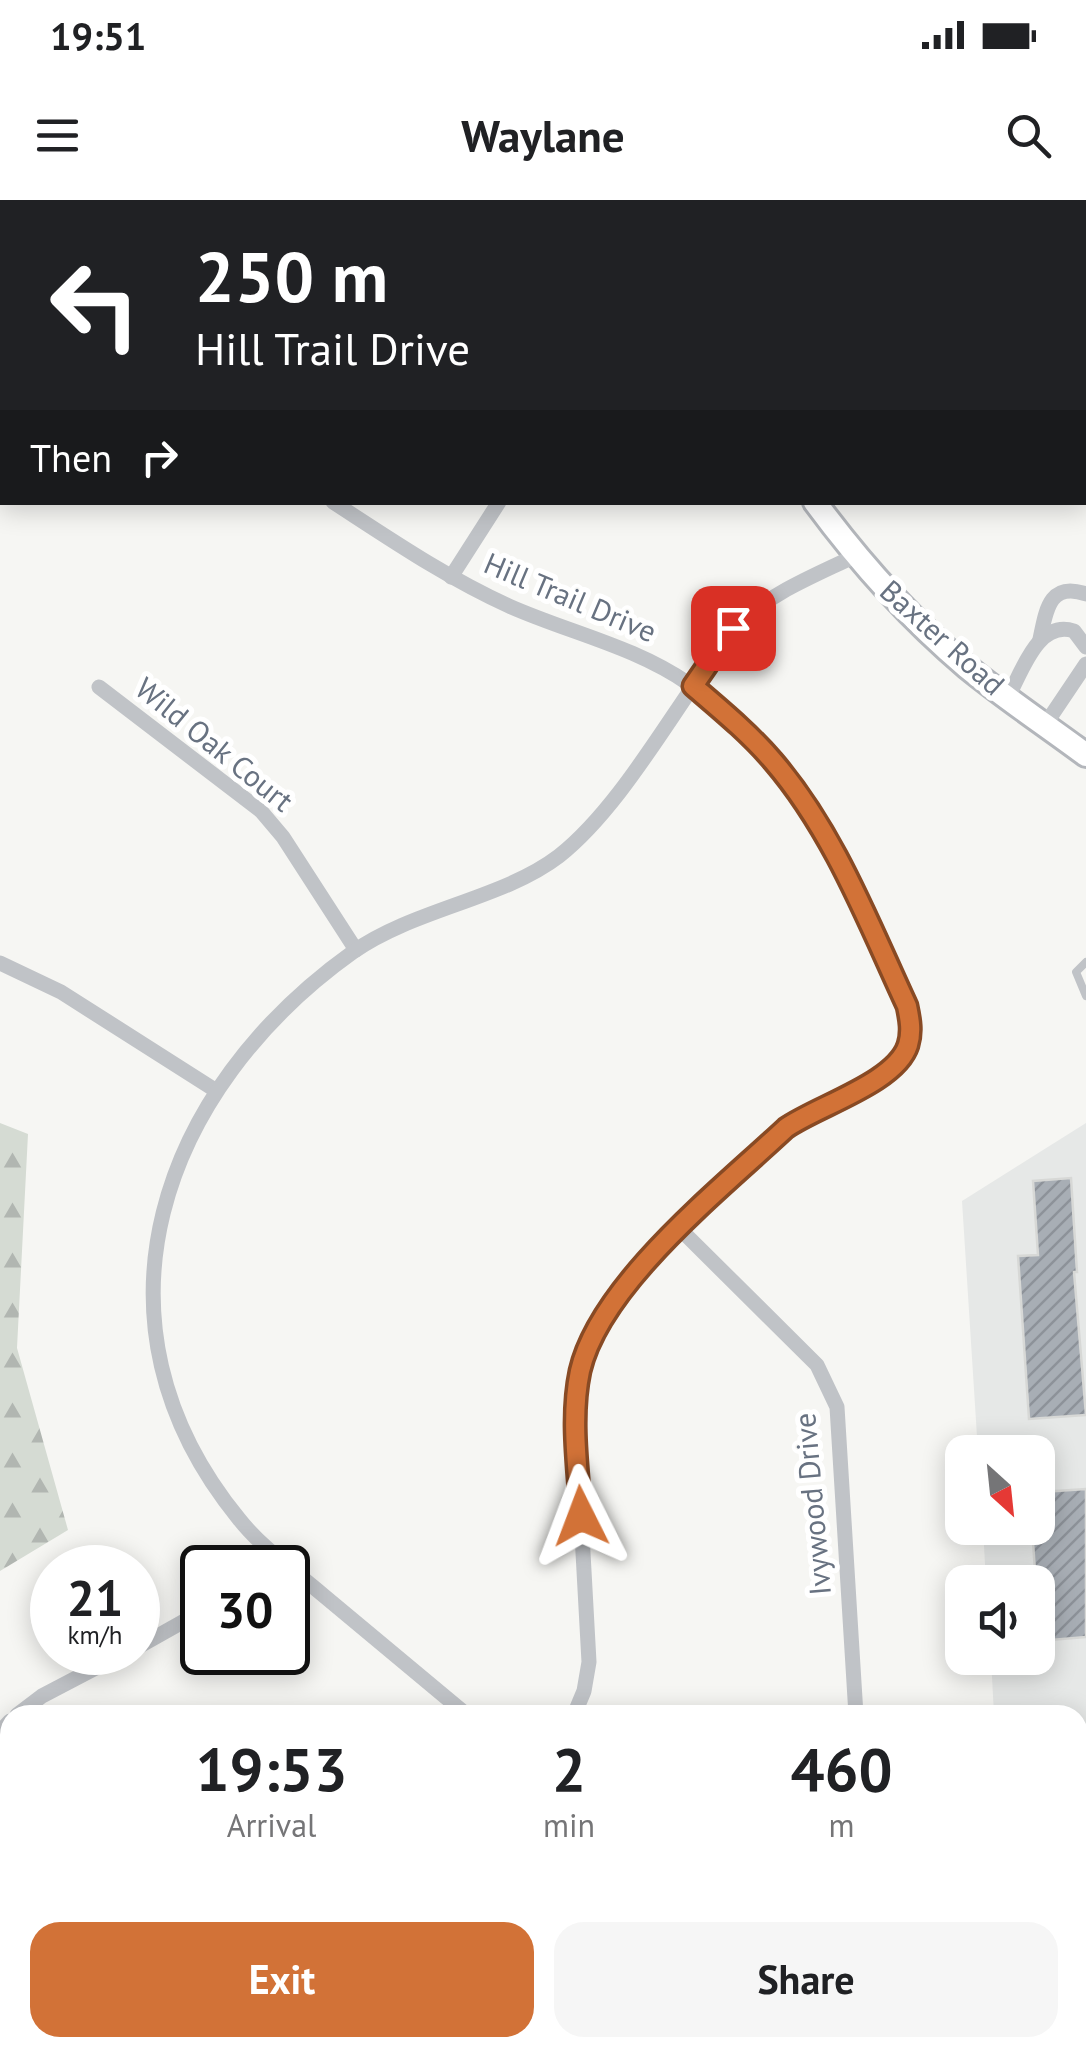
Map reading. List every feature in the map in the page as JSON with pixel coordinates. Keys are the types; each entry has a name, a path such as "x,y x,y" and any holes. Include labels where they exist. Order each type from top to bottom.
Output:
{"main road":[{"name":"Baxter Road","path":"816,505 855,556 923,628 969,669 1086,755"}],"street":[{"name":"Hill Trail Drive","path":"338,505 451,577 512,607 629,650 693,686 734,720 771,759 816,822 846,875 907,1006 911,1027 908,1048 896,1064 880,1078 786,1128 638,1269 604,1312 580,1370 575,1407 589,1662 578,1705"},
{"path":"451,577 497,505"},
{"path":"265,1545 241,1522 206,1476 188,1441 170,1398 153,1312 152,1266 162,1219 189,1140 215,1090 274,1018 356,950 414,920 520,879 554,860 590,830 733,628 766,600 855,556"},
{"path":"1039,643 1050,601 1065,590 1086,594"},
{"path":"1008,697 1049,632 1066,628 1078,634 1086,647"},
{"path":"1045,724 1085,663"},
{"name":"Wild Oak Court","path":"99,687 261,811 283,837 356,950"},
{"path":"0,963 60,992 215,1090"},
{"name":"Ivywood Drive","path":"680,1229 817,1365 837,1407 855,1705"},
{"path":"310,1584 455,1705"},
{"path":"30,1705 82,1675"}],"lane":[{"path":"1086,962 1076,972 1086,996"}],"shaded area":[{"path":"1086,1123 1086,1705 993,1705 992,1675 1055,1675 1055,1565 985,1565 984,1545 1055,1545 1055,1435 977,1435 962,1201"}],"green space":[{"path":"0,1123 28,1134 17,1348 68,1530 43,1545 30,1545 30,1553 0,1571"}],"building":[{"path":"1071,1178 1086,1415 1029,1419 1018,1256 1038,1255 1033,1181"},
{"path":"1086,1489 1086,1637 1055,1640 1055,1565 1035,1565 1033,1545 1055,1545 1055,1491"}],"route":[{"path":"581,1516 575,1407 580,1370 604,1312 638,1269 786,1128 880,1078 908,1048 911,1027 907,1006 846,875 816,822 771,759 734,720 693,686 733,628"}]}
